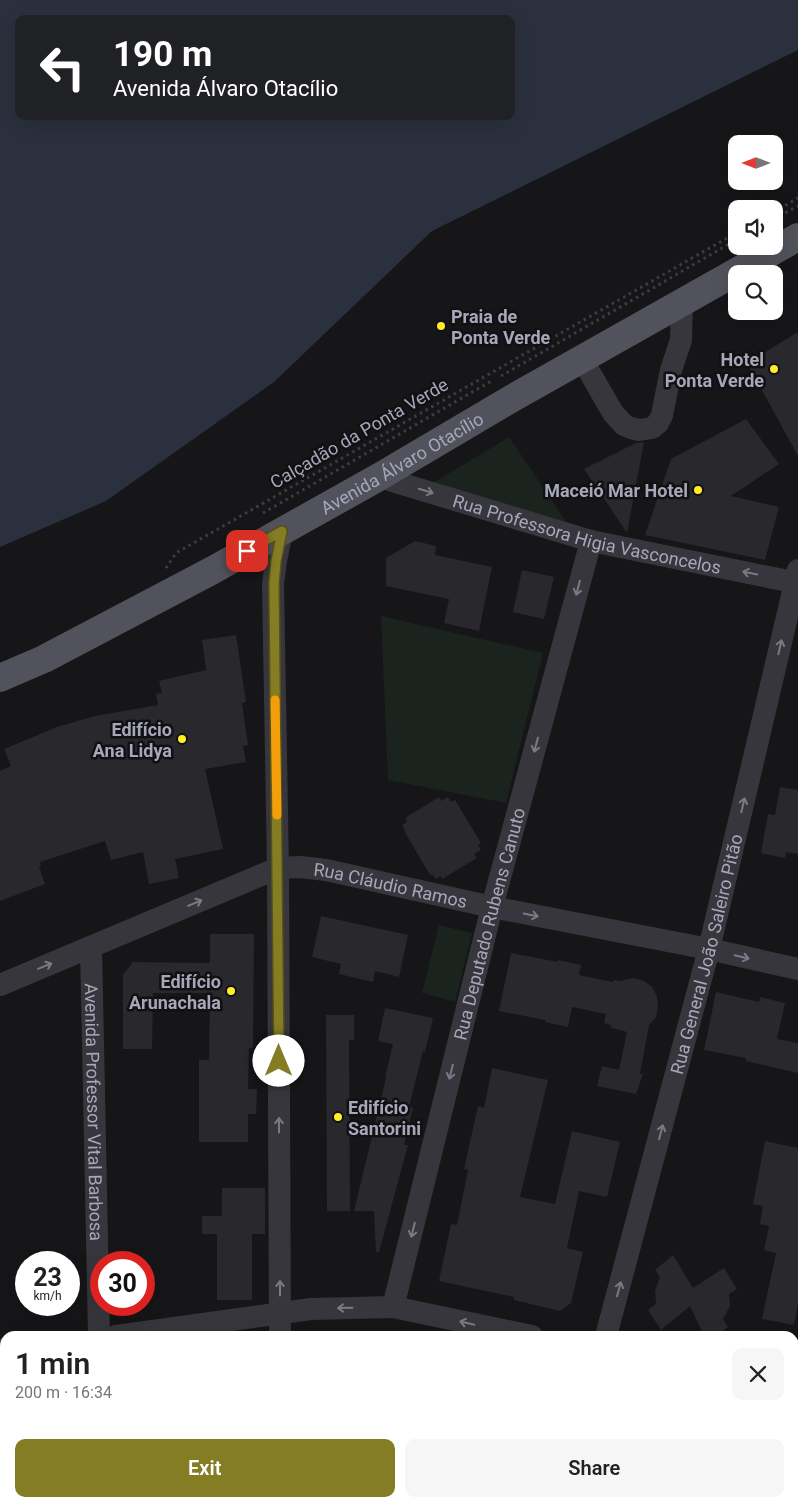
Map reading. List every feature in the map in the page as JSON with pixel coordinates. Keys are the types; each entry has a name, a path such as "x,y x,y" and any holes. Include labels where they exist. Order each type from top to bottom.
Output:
{"main road":[{"name":"Avenida Álvaro Otacílio","path":"0,678 44,659 150,604 379,477 511,399 798,237"}],"street":[{"path":"582,359 619,420 631,428 639,430 652,428 658,423 662,415 671,370 682,340 682,302"},
{"name":"Rua Professora Higia Vasconcelos","path":"379,477 591,541 797,578"},
{"path":"280,1331 278,868 274,584 282,531"},
{"name":"Rua Deputado Rubens Canuto","path":"394,1307 492,907 591,541"},
{"name":"Rua General João Saleiro Pitão","path":"607,1331 709,950 797,578"},
{"name":"Rua Cláudio Ramos","path":"0,985 278,868 301,867 326,870 492,907 709,950 798,970"},
{"name":"Avenida Professor Vital Barbosa","path":"91,947 99,1331"},
{"path":"152,1331 311,1309 394,1307 508,1331"}],"path":[{"path":"783,207 798,198"},
{"path":"783,214 798,206"},
{"name":"Calçadão da Ponta Verde","path":"163,573 176,553 728,238"}],"shaded area":[{"path":"509,437 574,533 428,486"},
{"path":"381,616 543,653 506,803 388,780"},
{"path":"439,925 472,933 455,1002 422,993"}],"water":[{"path":"0,0 798,0 798,50 432,231 274,382 106,501 0,547"}],"building":[{"path":"798,332 798,456 747,363"},
{"path":"746,419 779,464 731,496 779,507 765,560 645,535 671,459"},
{"path":"644,442 627,533 584,469 636,443"},
{"path":"415,541 436,546 435,555 492,567 479,631 444,623 449,599 386,586 386,558"},
{"path":"522,570 554,577 544,619 513,612"},
{"path":"236,635 246,702 242,703 248,745 243,746 246,762 205,769 223,849 175,859 179,878 149,884 143,852 111,860 105,841 40,862 41,866 39,867 45,884 0,901 0,771 11,766 4,749 57,727 95,716 158,705 156,694 162,693 159,681 206,670 202,640"},
{"path":"780,787 798,790 798,854 786,852 785,858 761,853 768,814 775,815"},
{"path":"439,797 441,801 448,797 451,802 455,800 481,843 478,845 481,850 474,854 477,858 442,879 441,876 436,879 432,874 430,875 402,825 407,822 405,818"},
{"path":"321,916 408,935 399,977 375,971 373,982 339,974 341,964 312,957"},
{"path":"210,934 254,934 253,1048 249,1048 248,1089 257,1089 256,1114 248,1114 248,1142 199,1142 199,1060 209,1060 210,993 153,993 152,1049 123,1049 123,975 133,962 210,963"},
{"path":"511,953 581,965 579,975 613,982 614,980 620,981 634,978 644,981 652,987 657,996 658,1007 656,1017 649,1025 640,1074 643,1074 636,1094 597,1086 602,1066 619,1070 627,1032 611,1028 611,1025 604,1023 606,1014 572,1007 568,1027 545,1022 545,1020 499,1011"},
{"path":"716,992 759,1002 760,997 785,1003 777,1039 798,1043 798,1073 746,1061 746,1058 704,1050"},
{"path":"385,1008 433,1018 409,1107 413,1108 404,1145 408,1145 379,1252 376,1252 374,1211 354,1211 393,1044 378,1041"},
{"name":"Edifício Santorini","path":"326,1015 354,1015 354,1040 349,1040 350,1211 327,1211"},
{"path":"492,1068 548,1080 520,1197 555,1204 572,1131 620,1142 607,1197 579,1191 567,1248 583,1252 571,1303 560,1311 514,1300 514,1297 439,1281 451,1224 457,1225 468,1170 464,1169 478,1106 484,1108"},
{"path":"765,1141 798,1148 798,1303 794,1325 762,1319 776,1253 764,1250 769,1226 760,1224 763,1206 753,1204"},
{"path":"222,1188 265,1188 265,1234 252,1234 252,1300 217,1300 217,1234 202,1234 202,1216 222,1216"},
{"path":"673,1255 693,1288 724,1268 737,1289 729,1294 730,1306 723,1319 728,1327 723,1331 702,1331 690,1306 661,1330 648,1310 656,1304 655,1291 660,1277 655,1270"}],"slow traffic":[{"path":"275,700 277,815"}],"place":[{"name":"Praia de Ponta Verde","path":"441,326"},
{"name":"Hotel Ponta Verde","path":"774,369"},
{"name":"Maceió Mar Hotel","path":"698,490"},
{"name":"Edifício Ana Lidya","path":"182,739"},
{"name":"Edifício Arunachala","path":"231,991"},
{"name":"Edifício Santorini","path":"338,1117"}],"route":[{"path":"247,551 282,531 274,584 279,1061"}]}
